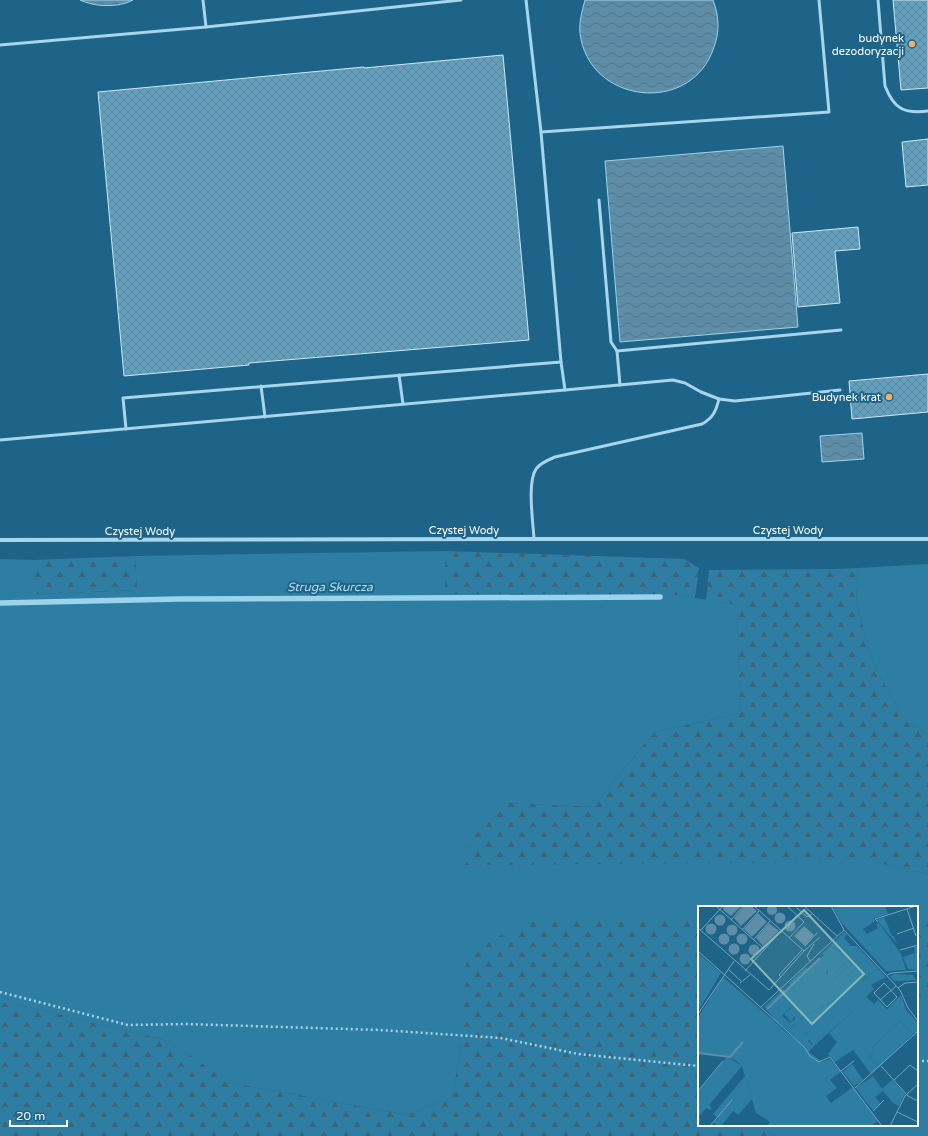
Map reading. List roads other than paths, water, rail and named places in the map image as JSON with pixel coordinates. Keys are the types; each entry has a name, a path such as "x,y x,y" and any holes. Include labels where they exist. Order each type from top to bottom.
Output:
{"street":[{"name":"Czystej Wody","path":"0,540 928,539"}],"lane":[{"path":"203,0 206,27"},
{"path":"0,45 206,27 461,0"},
{"path":"526,0 541,132 561,362 565,390"},
{"path":"541,132 829,112 819,0"},
{"path":"878,0 885,86 889,96 896,105 904,110 916,112 928,111"},
{"path":"599,200 611,342 616,350 620,385"},
{"path":"616,350 841,330"},
{"path":"126,429 123,398 561,362"},
{"path":"399,375 403,404"},
{"path":"0,440 673,380 685,383 701,392 719,399 735,401 840,390"},
{"path":"261,386 265,416"},
{"path":"534,539 532,480 536,469 544,462 555,457 702,424 710,420 715,412 719,399"}],"water":[{"path":"80,0 133,0 127,3 106,6"},
{"path":"585,0 713,0 717,12 718,24 714,47 702,69 685,84 664,92 642,92 620,87 601,75 587,57 580,33 581,16"},
{"path":"783,146 798,327 620,342 605,161"},
{"path":"862,433 864,459 822,462 820,436"}],"waterway":[{"name":"Struga Skurcza","path":"0,603 179,599 660,597"}],"place":[{"name":"budynek dezodoryzacji","path":"912,44"},
{"name":"Budynek krat","path":"889,397"}]}
